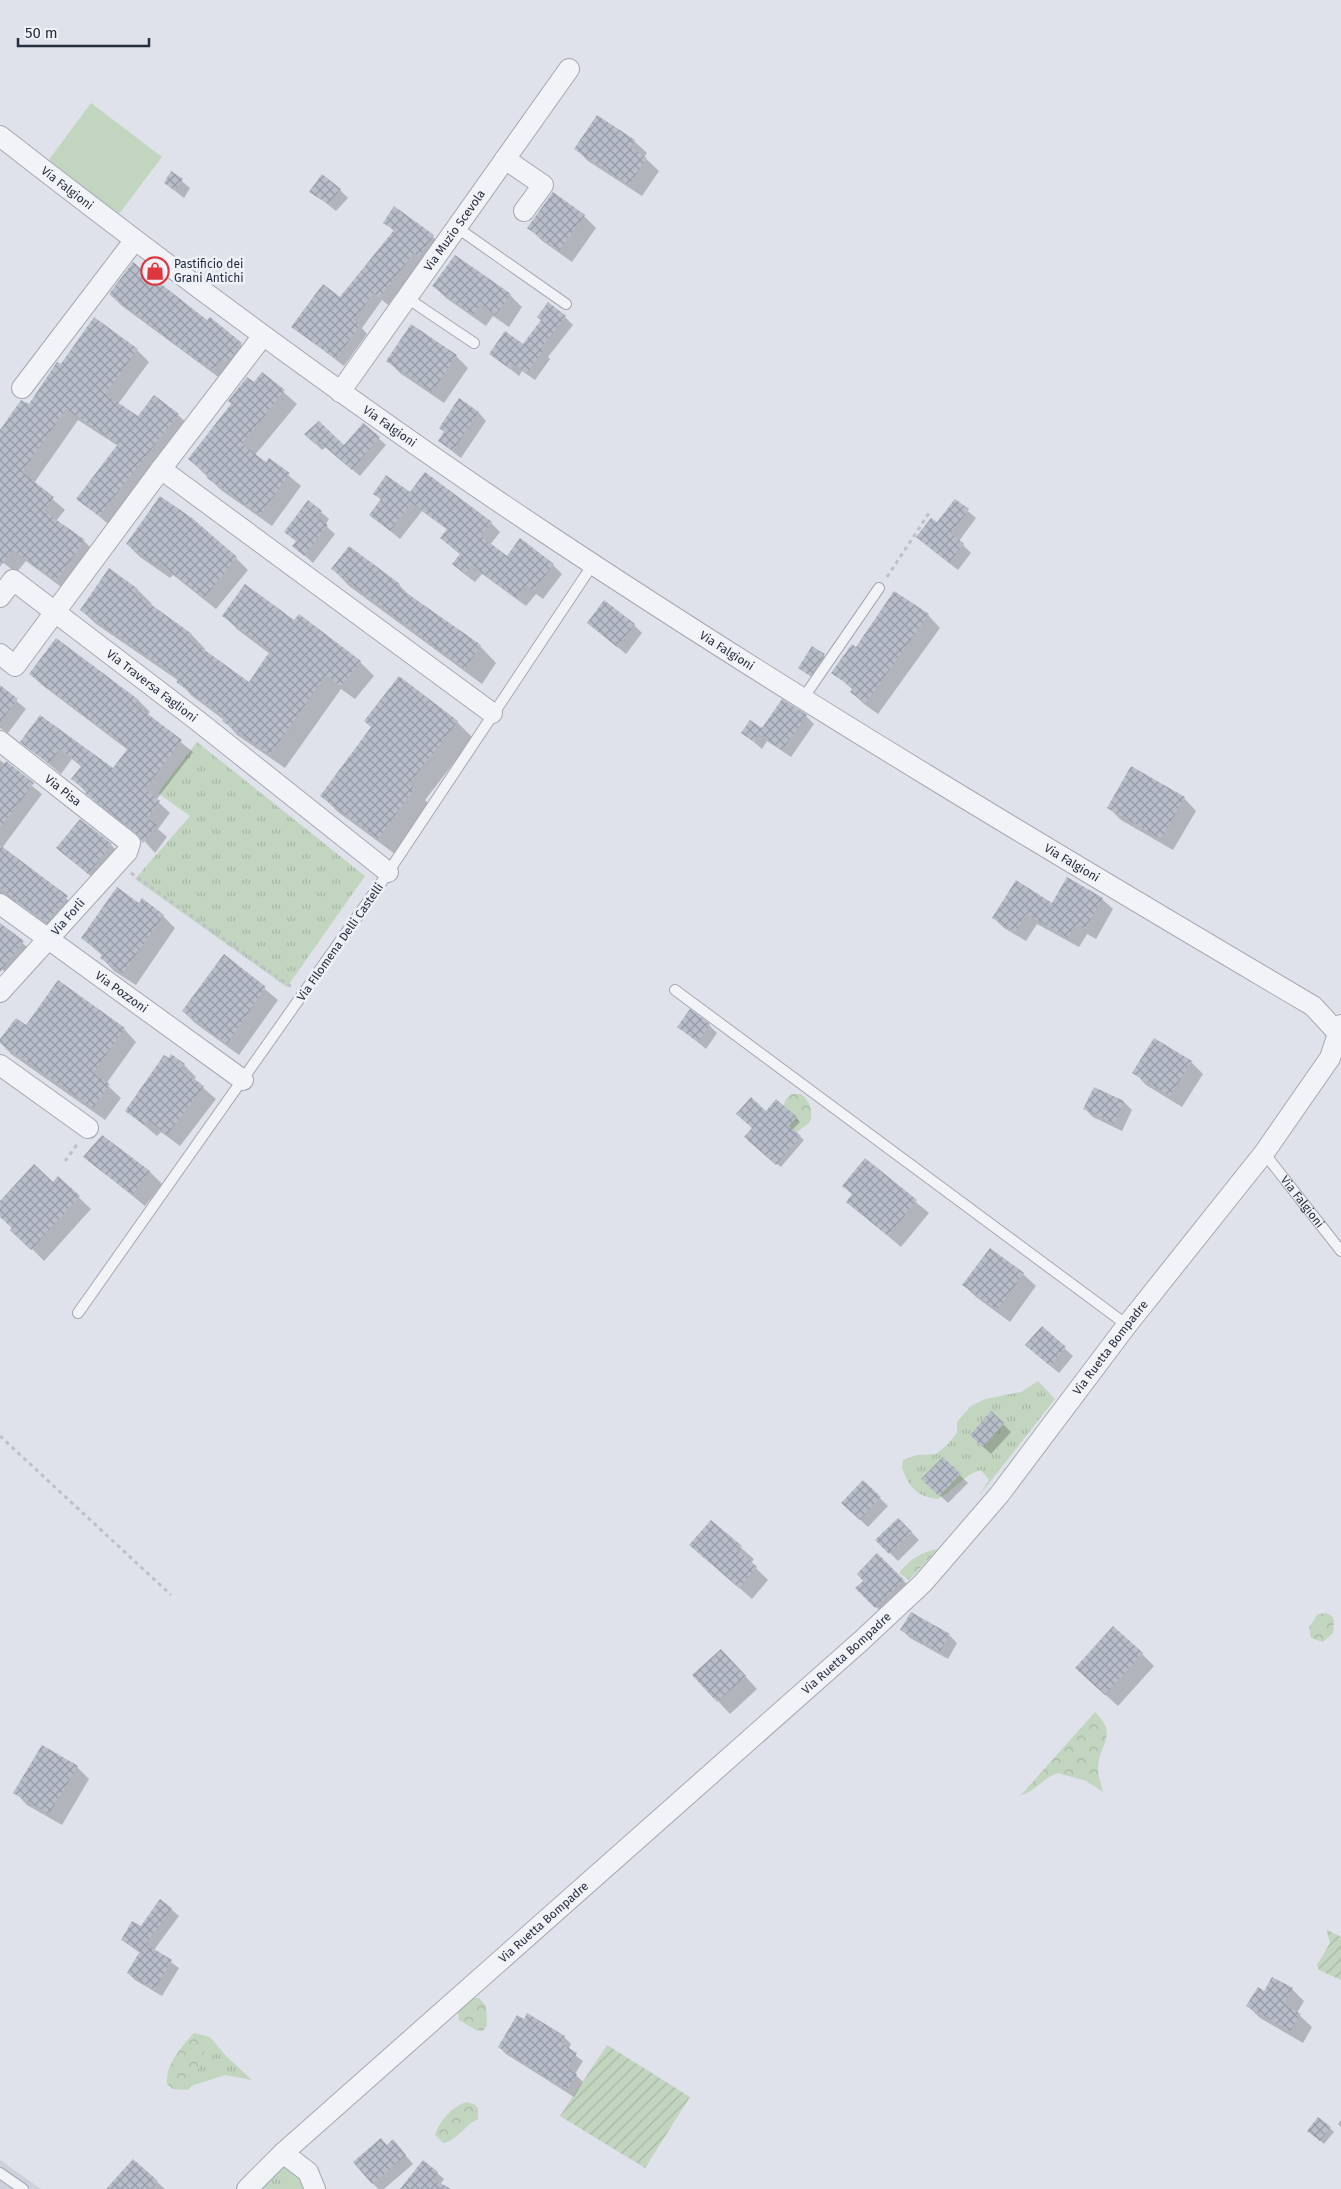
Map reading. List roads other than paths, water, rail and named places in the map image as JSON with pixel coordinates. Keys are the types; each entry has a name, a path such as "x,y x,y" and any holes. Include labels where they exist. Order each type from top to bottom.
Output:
{"street":[{"name":"Via Muzio Scevola","path":"340,392 569,70"},
{"name":"Via Falgioni","path":"0,136 134,241 262,337 593,564 954,794 1313,1006 1339,1029"},
{"path":"505,159 543,185 524,211"},
{"path":"22,388 134,241"},
{"path":"0,654 15,666 160,469 262,337"},
{"path":"160,469 492,713"},
{"name":"Via Traversa Faglioni","path":"0,597 13,580 55,610 388,872"},
{"name":"Via Pisa","path":"0,741 126,840"},
{"name":"Via Forlì","path":"0,992 127,852 130,843 126,840"},
{"name":"Via Pozzoni","path":"0,904 243,1080"},
{"name":"Via Ruetta Bompadre","path":"247,2189 283,2153 846,1654 923,1582 999,1495 1127,1325 1264,1153 1330,1058 1339,1029"},
{"path":"0,1065 88,1128"},
{"path":"283,2153 308,2172 315,2189"}],"lane":[{"path":"456,228 566,304"},
{"path":"406,298 474,343"},
{"name":"Via FIlomena Delli Castelli","path":"78,1313 303,996 593,564"},
{"path":"804,697 879,588"},
{"path":"675,990 1127,1325"},
{"name":"Via Falgioni","path":"1264,1153 1341,1251"},
{"path":"0,2173 23,2189"}],"place":[{"name":"Pastificio dei Grani Antichi","path":"155,271"}]}
